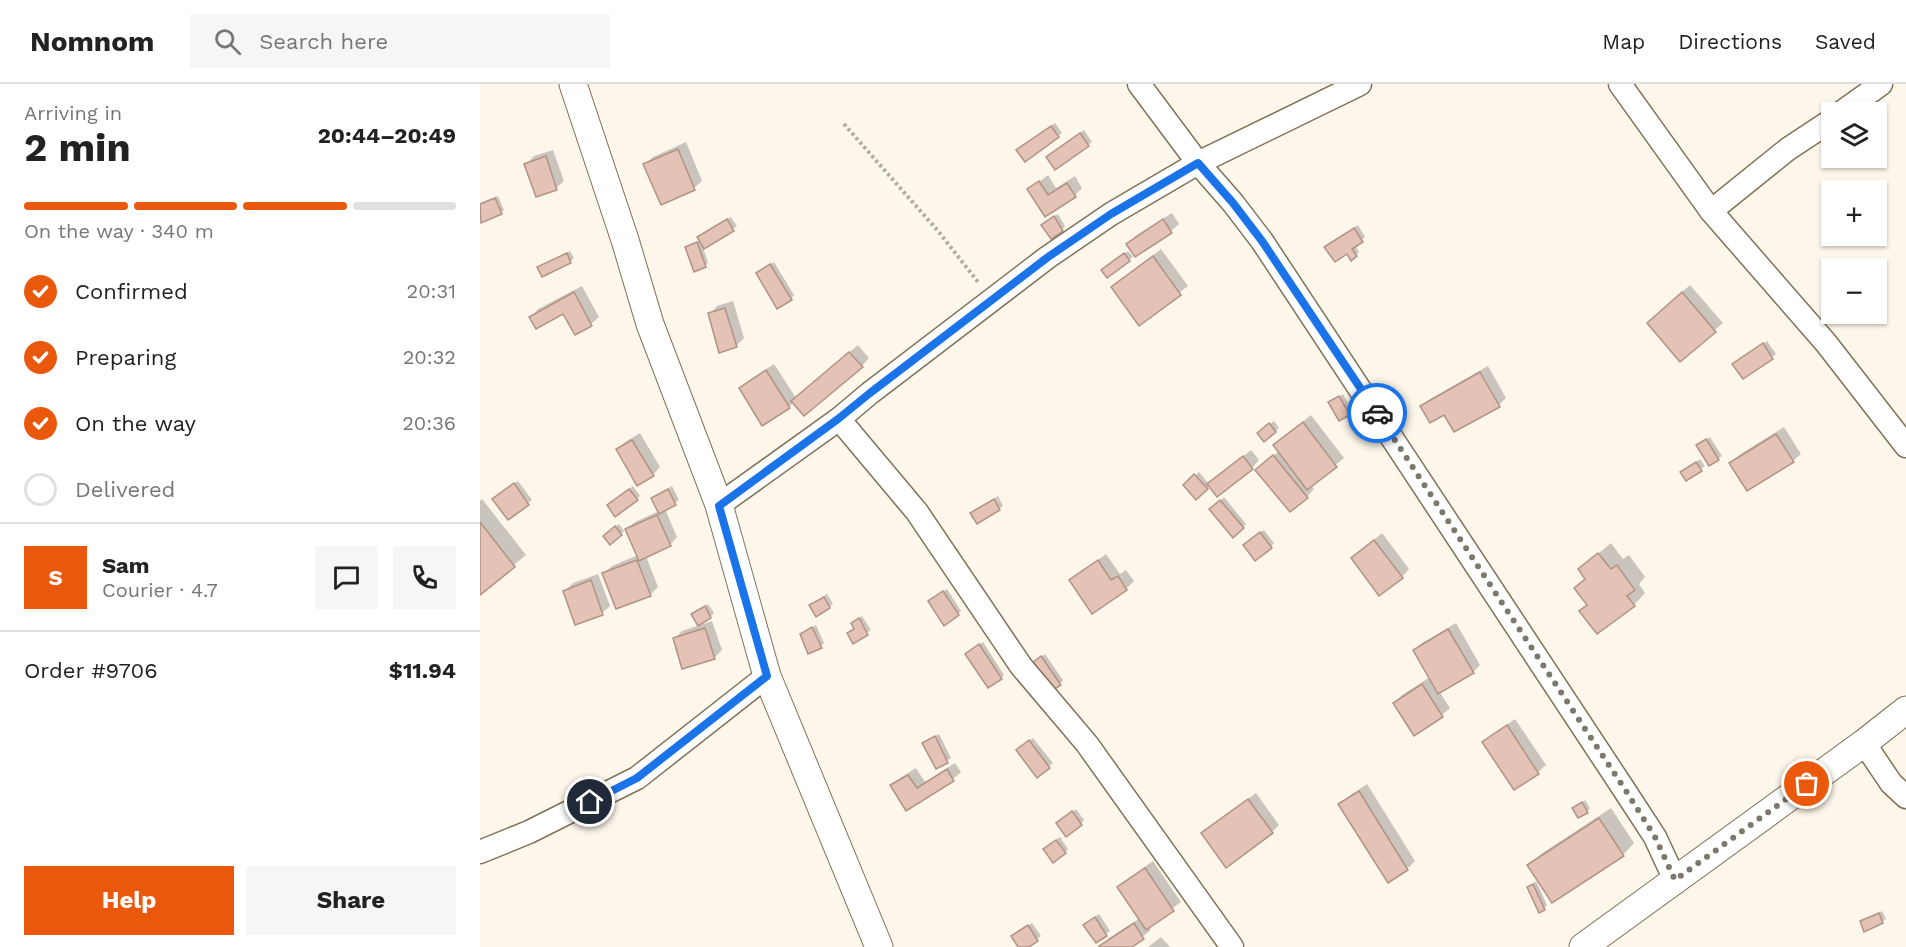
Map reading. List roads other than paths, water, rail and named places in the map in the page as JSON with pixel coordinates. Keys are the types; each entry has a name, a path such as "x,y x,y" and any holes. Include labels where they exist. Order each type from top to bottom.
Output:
{"street":[{"path":"573,84 650,324 719,506 767,676 879,947"},
{"path":"1139,84 1198,163 1262,241 1309,310 1626,791 1655,837 1675,880"},
{"path":"719,506 838,419 1048,257 1111,214 1198,163 1360,84"},
{"path":"1620,84 1711,211 1826,343 1906,446"},
{"path":"1856,102 1881,84"},
{"path":"1711,211 1788,149 1821,127"},
{"path":"838,419 917,512 1021,666 1087,744 1232,947"},
{"path":"480,852 529,832 637,778 767,676"},
{"path":"1583,947 1906,710"},
{"path":"1864,743 1891,783 1906,797"}]}
